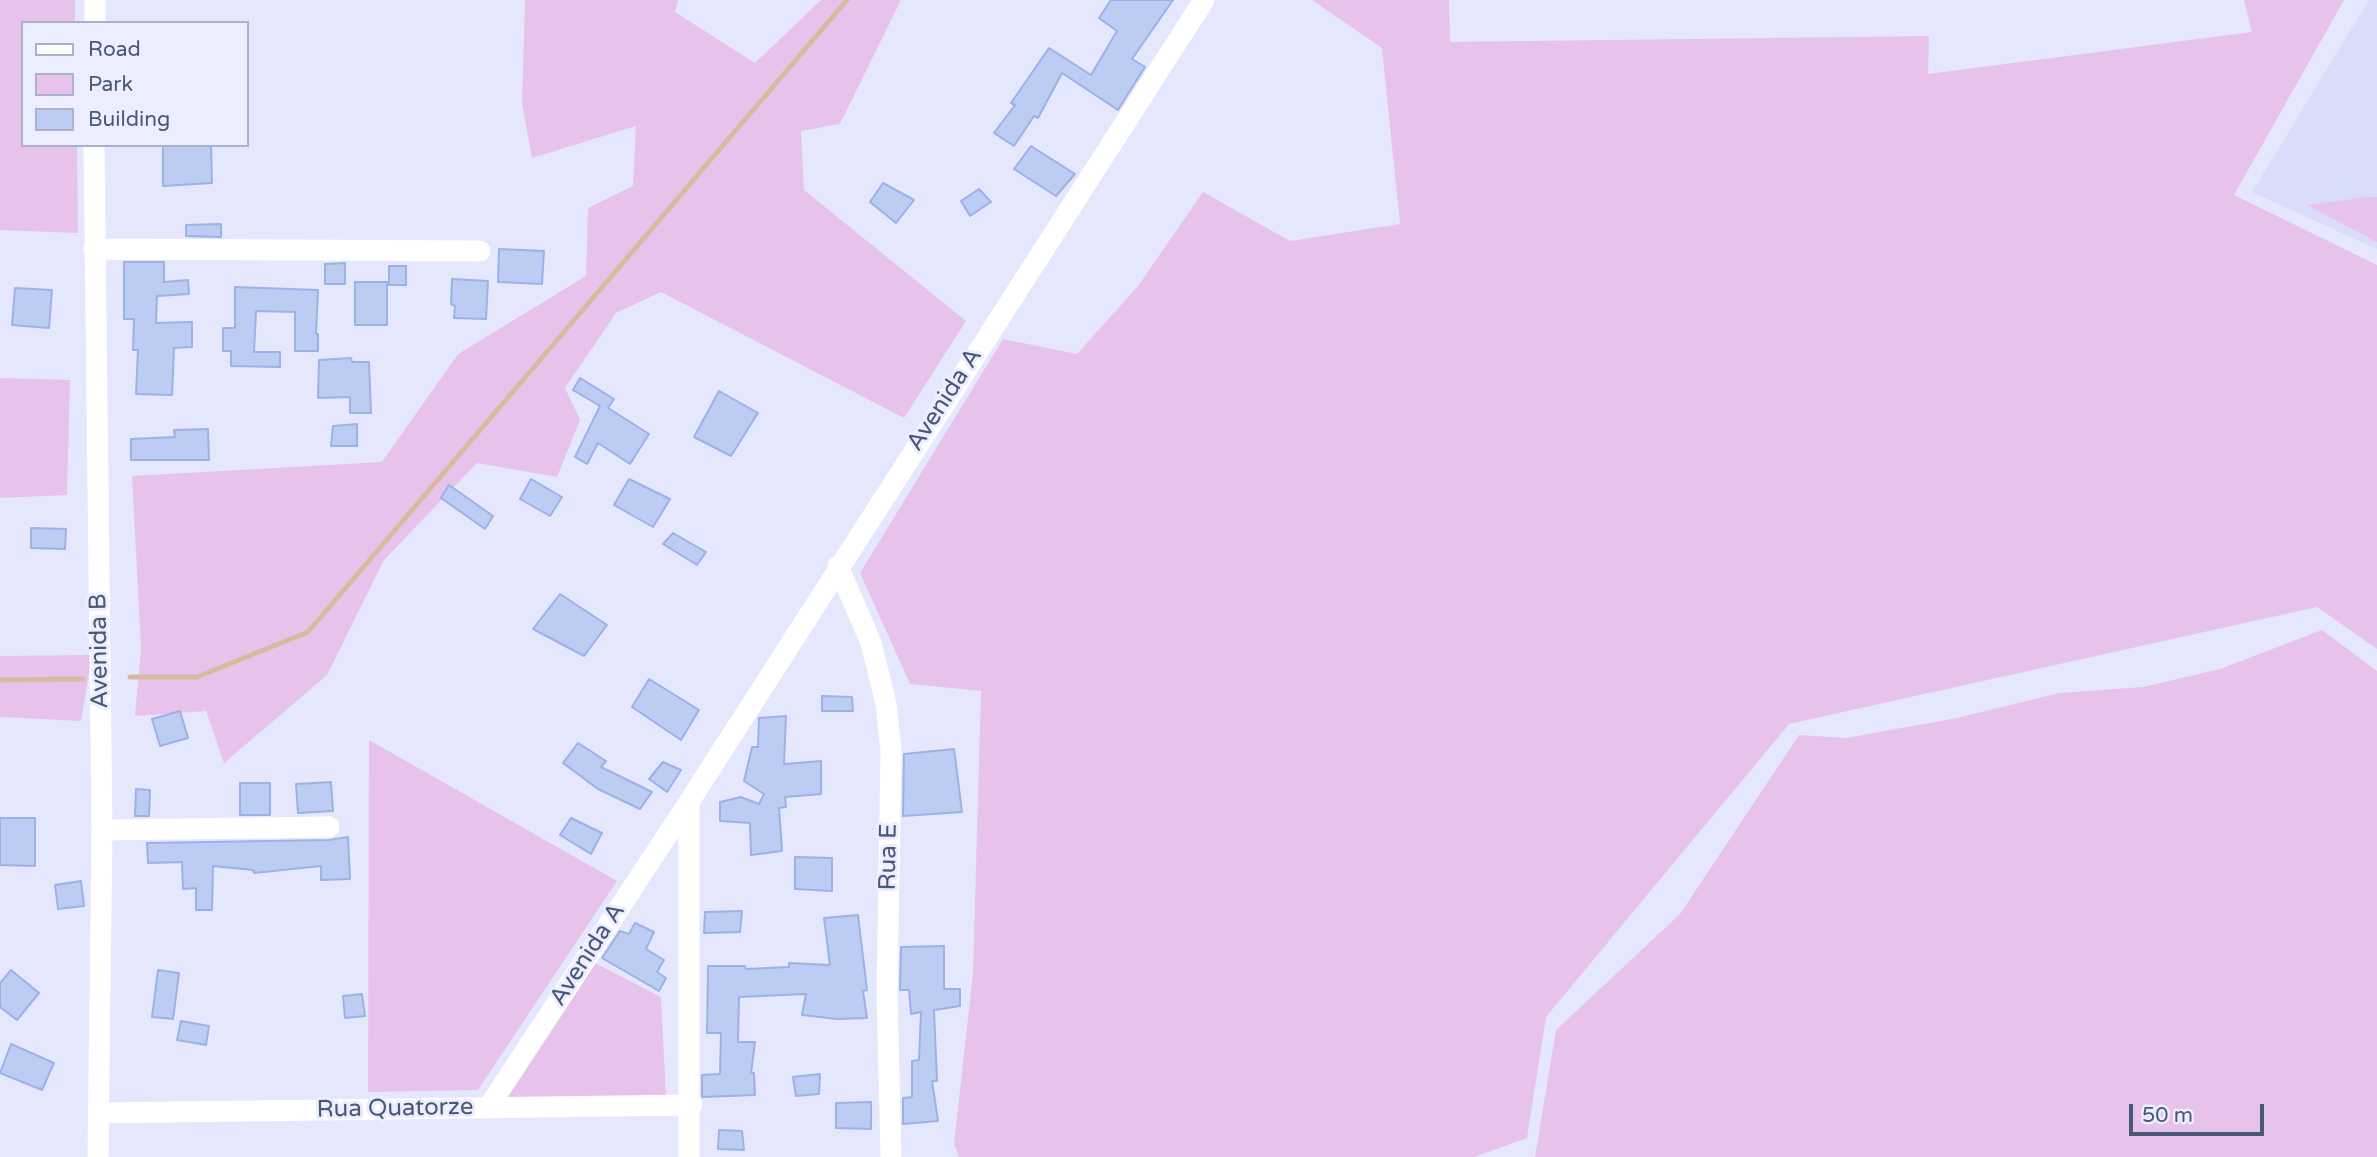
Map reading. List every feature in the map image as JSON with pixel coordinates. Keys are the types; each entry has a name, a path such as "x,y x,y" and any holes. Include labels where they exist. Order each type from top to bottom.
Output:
{"street":[{"path":"95,0 95,21"},
{"name":"Avenida A","path":"488,1108 689,802 838,566 1204,0"},
{"name":"Avenida B","path":"94,147 102,830 98,1157"},
{"path":"94,249 480,251"},
{"name":"Rua E","path":"838,566 871,643 886,704 891,751 887,993 891,1157"},
{"path":"689,802 692,1105 689,1157"},
{"path":"102,830 328,827"},
{"name":"Rua Quatorze","path":"98,1113 692,1105"}],"shaded area":[{"path":"2369,0 2377,0 2377,249 2252,192"}],"green space":[{"path":"0,0 75,0 75,21 21,21 21,147 77,147 78,233 0,230"},
{"path":"525,0 678,0 675,12 755,63 821,0 901,0 840,124 801,131 804,190 966,321 904,418 661,292 616,313 565,388 580,420 557,477 477,463 384,560 327,675 224,763 206,711 135,716 141,648 132,476 382,462 458,354 586,276 588,208 633,186 636,126 532,158 522,103"},
{"path":"1312,0 1449,0 1450,42 1929,36 1928,74 2252,32 2244,0 2344,0 2234,195 2377,265 2377,649 2317,607 1789,724 1546,1017 1527,1138 1474,1157 959,1157 954,1144 973,973 981,691 910,684 860,573 1003,339 1077,354 1138,286 1203,192 1290,241 1400,224 1382,48"},
{"path":"2368,197 2377,197 2377,242 2307,205"},
{"path":"0,378 70,380 67,495 0,498"},
{"path":"2322,630 2377,671 2377,1157 1535,1157 1556,1030 1680,914 1799,735 1846,738 1957,718 2059,693 2143,687 2220,669"},
{"path":"92,655 81,721 0,717 0,656"},
{"path":"369,740 617,881 478,1090 368,1092"},
{"path":"593,962 661,997 666,1097 505,1100"}],"building":[{"path":"1111,0 1173,0 1132,59 1145,67 1118,110 1062,73 1038,118 1034,116 1014,146 994,133 1015,105 1011,103 1049,48 1091,75 1117,31 1099,18"},
{"path":"1031,146 1075,174 1056,196 1014,169"},
{"path":"163,147 211,147 212,183 163,186"},
{"path":"883,183 914,200 896,223 870,202"},
{"path":"979,189 991,202 970,216 961,201"},
{"path":"221,224 221,237 186,236 186,225"},
{"path":"499,249 544,251 542,284 498,282"},
{"path":"124,262 164,262 164,282 188,280 189,294 157,296 156,323 192,322 192,347 174,348 172,395 136,394 138,350 133,350 134,319 124,319"},
{"path":"345,263 345,284 325,284 325,264"},
{"path":"389,266 406,266 406,285 389,285"},
{"path":"452,279 488,281 486,319 454,318 455,306 451,304"},
{"path":"355,282 387,282 387,325 355,325"},
{"path":"235,287 318,290 318,351 295,351 295,312 256,311 254,352 280,352 280,367 231,366 231,351 223,351 223,328 235,328"},
{"path":"15,288 52,290 49,328 12,325"},
{"path":"351,358 352,362 369,362 371,413 350,413 350,397 318,398 319,360"},
{"path":"580,378 614,399 608,408 649,434 630,464 598,443 587,464 575,457 600,406 573,390"},
{"path":"719,391 758,413 731,456 694,437"},
{"path":"357,424 357,446 331,446 333,426"},
{"path":"208,429 209,460 131,460 131,439 175,437 174,430"},
{"path":"531,479 562,497 550,516 520,499"},
{"path":"629,479 670,499 653,527 614,505"},
{"path":"449,485 493,516 485,529 441,498"},
{"path":"31,528 66,529 65,549 31,548"},
{"path":"673,533 706,552 697,565 663,544"},
{"path":"560,594 607,625 584,656 533,629"},
{"path":"649,679 699,710 681,740 632,707"},
{"path":"822,696 852,697 853,711 822,711"},
{"path":"180,711 188,738 160,746 152,719"},
{"path":"786,716 784,764 821,761 821,794 785,797 786,807 779,808 782,851 751,855 750,823 720,821 720,802 741,797 759,804 764,794 744,781 752,747 758,747 759,718"},
{"path":"578,743 606,761 601,767 652,792 640,809 598,789 563,763"},
{"path":"954,749 962,812 903,816 904,754"},
{"path":"663,762 681,770 667,792 649,779"},
{"path":"331,782 333,811 298,813 296,784"},
{"path":"240,783 270,783 270,815 240,815"},
{"path":"136,789 150,790 149,816 135,816"},
{"path":"0,818 35,818 35,866 0,865"},
{"path":"571,818 602,833 591,854 560,835"},
{"path":"348,837 350,879 321,880 321,866 254,873 253,870 213,866 212,910 196,910 196,888 183,889 182,862 148,863 147,843 329,840"},
{"path":"795,857 832,858 832,891 795,889"},
{"path":"81,881 84,906 58,909 55,885"},
{"path":"742,911 740,932 704,933 705,912"},
{"path":"858,915 867,990 863,991 867,1018 837,1019 802,1015 806,994 739,997 738,1042 755,1042 751,1073 754,1073 755,1095 702,1097 702,1075 720,1074 721,1033 707,1033 708,966 745,966 746,969 789,967 789,963 830,965 824,918"},
{"path":"635,923 654,932 646,949 664,960 657,972 666,978 659,991 602,958 620,931 629,934"},
{"path":"944,946 944,989 960,989 960,1006 934,1010 937,1081 932,1081 938,1121 903,1124 903,1098 912,1097 912,1061 919,1060 921,1012 911,1014 909,990 900,990 901,947"},
{"path":"11,970 39,993 17,1020 0,1007 0,983"},
{"path":"158,970 179,973 173,1019 152,1017"},
{"path":"362,994 365,1016 345,1018 343,996"},
{"path":"181,1021 209,1026 206,1045 177,1040"},
{"path":"11,1044 54,1063 42,1090 0,1073"},
{"path":"820,1074 819,1094 796,1096 793,1077"},
{"path":"871,1102 871,1129 836,1128 836,1103"},
{"path":"719,1130 742,1131 744,1150 718,1149"}],"waterway":[{"path":"130,677 197,677 308,632 847,0"},
{"path":"0,680 83,679"}]}
